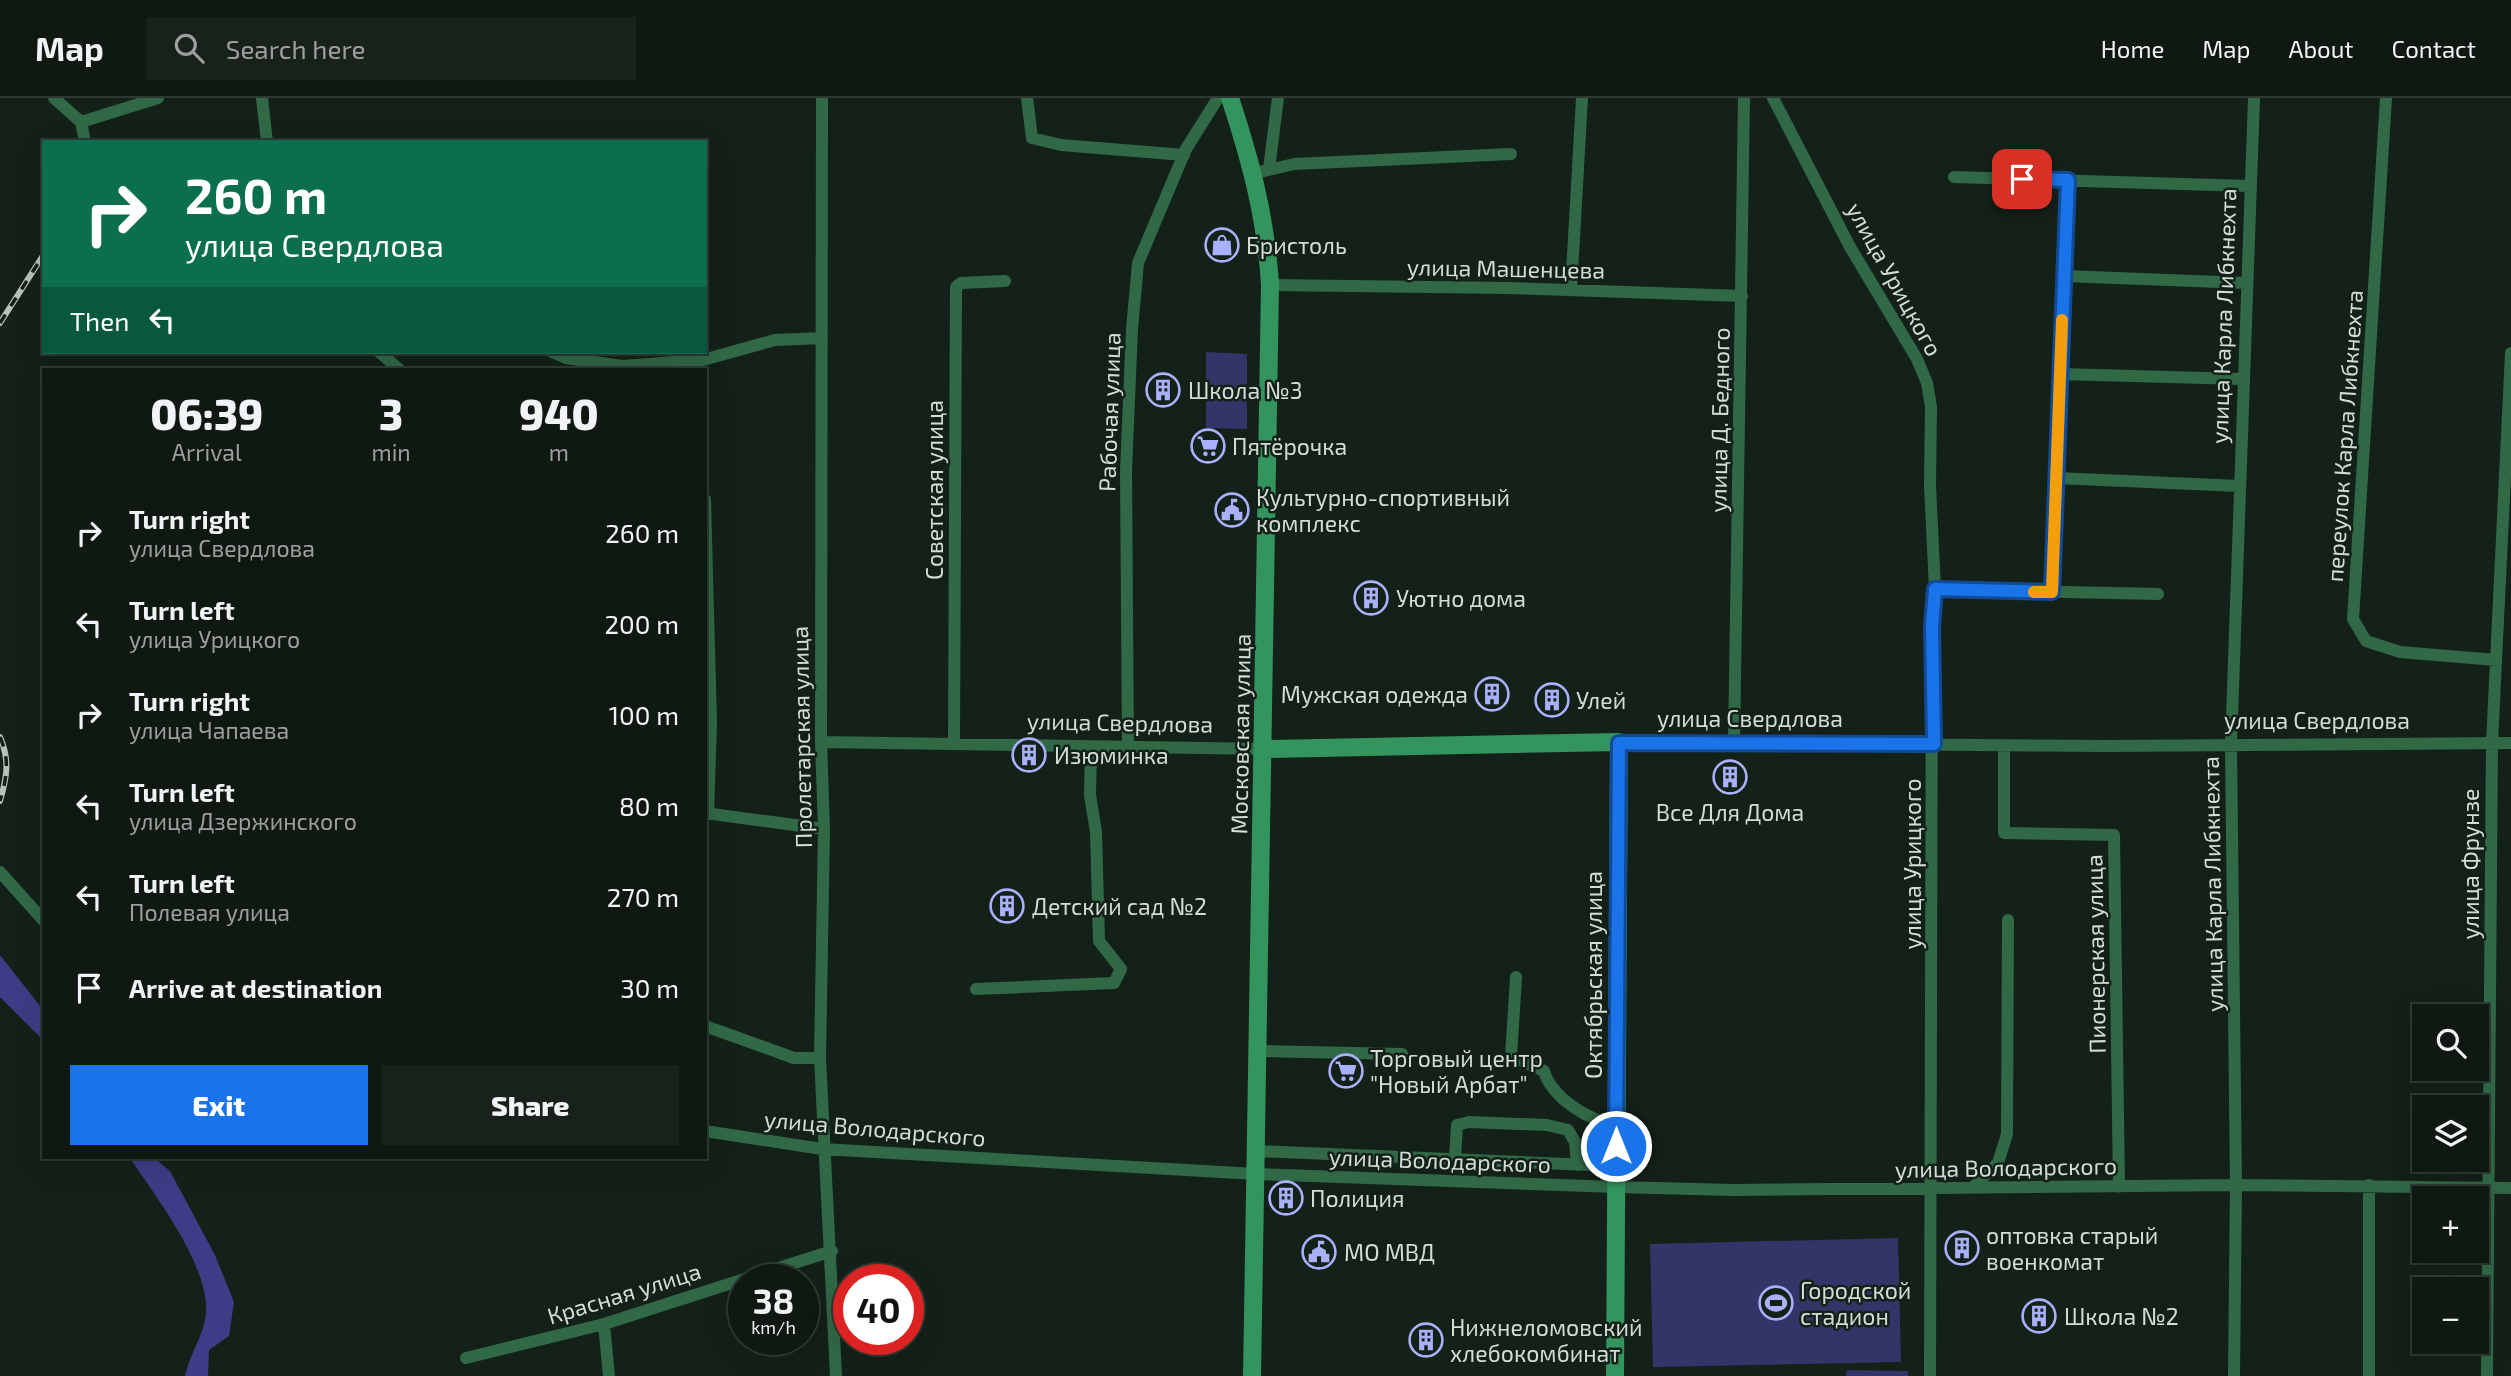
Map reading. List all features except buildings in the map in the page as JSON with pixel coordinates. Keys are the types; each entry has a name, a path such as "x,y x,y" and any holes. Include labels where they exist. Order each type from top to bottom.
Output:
{"main road":[{"name":"Московская улица","path":"1230,98 1262,171 1270,285 1252,1376"},
{"name":"улица Свердлова","path":"1264,750 1619,743"},
{"name":"Октябрьская улица","path":"1615,1376 1619,743"}],"street":[{"path":"54,98 81,121 85,140"},
{"path":"81,121 158,98"},
{"path":"262,98 267,140"},
{"name":"Пролетарская улица","path":"822,98 821,742 824,828 820,1058 822,1149 832,1251 836,1376"},
{"path":"1027,98 1032,138 1061,145 1184,155"},
{"name":"Рабочая улица","path":"1128,747 1126,470 1132,329 1138,263 1184,155 1218,98"},
{"path":"1278,98 1262,171 1293,164 1511,154"},
{"path":"1572,290 1582,98"},
{"name":"улица Д. Бедного","path":"1734,743 1744,98"},
{"name":"улица Урицкого","path":"1773,98 1850,247 1917,359 1927,383 1931,407 1930,485 1935,589 1932,627 1933,1188 1930,1376"},
{"name":"улица Карла Либкнехта","path":"2234,1376 2236,1185 2231,745 2253,98"},
{"name":"переулок Карла Либкнехта","path":"2386,98 2353,619 2366,641 2400,652 2496,660"},
{"path":"1954,177 2249,186"},
{"path":"2052,592 2068,180"},
{"path":"2064,276 2246,282"},
{"name":"Советская улица","path":"954,744 956,287 961,283 1005,281"},
{"name":"улица Машенцева","path":"1270,285 1742,296"},
{"path":"557,354 566,358 622,366 703,360 775,340 822,338"},
{"name":"улица Фрунзе","path":"2487,1376 2492,743 2511,353"},
{"path":"382,354 398,368"},
{"path":"2060,374 2242,379"},
{"path":"2056,478 2239,486"},
{"path":"707,574 711,723 707,813 824,828"},
{"path":"1935,589 2158,594"},
{"name":"улица Свердлова","path":"821,742 1264,750"},
{"name":"улица Свердлова","path":"1619,743 2004,746 2511,743"},
{"path":"976,989 1114,983 1121,969 1099,941 1096,832 1090,795 1091,746"},
{"name":"Пионерская улица","path":"2004,746 2004,833 2114,835 2119,1187"},
{"path":"0,872 42,919"},
{"path":"1972,1188 1998,1163 2007,1134 2008,920"},
{"path":"1516,976 1511,1056 1544,1071 1548,1086 1596,1122 1616,1125"},
{"path":"707,1027 794,1058 820,1058"},
{"path":"1259,1051 1402,1054"},
{"path":"1455,1159 1457,1125 1469,1122 1547,1125 1568,1130 1575,1142 1577,1165"},
{"name":"улица Володарского","path":"707,1131 822,1149 1256,1174 1616,1187 1732,1190 2236,1185 2511,1188"},
{"path":"1256,1151 1616,1166"},
{"path":"2369,1185 2369,1376"},
{"name":"Красная улица","path":"466,1358 604,1324 832,1251"},
{"path":"604,1324 609,1376"}],"shaded area":[{"path":"1206,352 1247,354 1247,429 1206,428"},
{"path":"0,955 42,1008 42,1039 0,997"},
{"path":"130,1159 155,1159 170,1171 215,1255 234,1302 229,1336 209,1350 208,1376 185,1376 202,1332 206,1304 196,1267 164,1208"},
{"name":"Городской стадион","path":"1898,1238 1901,1362 1653,1367 1650,1244"},
{"path":"1847,1370 1908,1371 1908,1376 1846,1376"}],"railway":[{"path":"0,323 42,257"},
{"path":"0,737 6,769 0,801"}],"slow traffic":[{"path":"2034,592 2052,592 2062,320"}],"place":[{"name":"Бристоль","path":"1222,245"},
{"name":"Школа №3","path":"1163,390"},
{"name":"Пятёрочка","path":"1208,446"},
{"name":"Культурно-спортивный комплекс","path":"1232,510"},
{"name":"Уютно дома","path":"1371,598"},
{"name":"Мужская одежда","path":"1492,694"},
{"name":"Улей","path":"1552,700"},
{"name":"Изюминка","path":"1029,755"},
{"name":"Все Для Дома","path":"1730,777"},
{"name":"Детский сад №2","path":"1007,906"},
{"name":"Торговый центр \"Новый Арбат\"","path":"1346,1071"},
{"name":"Полиция","path":"1286,1198"},
{"name":"оптовка старый военкомат","path":"1962,1248"},
{"name":"МО МВД","path":"1319,1252"},
{"name":"Городской стадион","path":"1776,1303"},
{"name":"Школа №2","path":"2039,1316"},
{"name":"Нижнеломовский хлебокомбинат","path":"1426,1340"}],"route":[{"path":"1616,1146 1619,743 1934,744 1932,627 1935,589 2052,592 2068,180 2022,179"}]}
